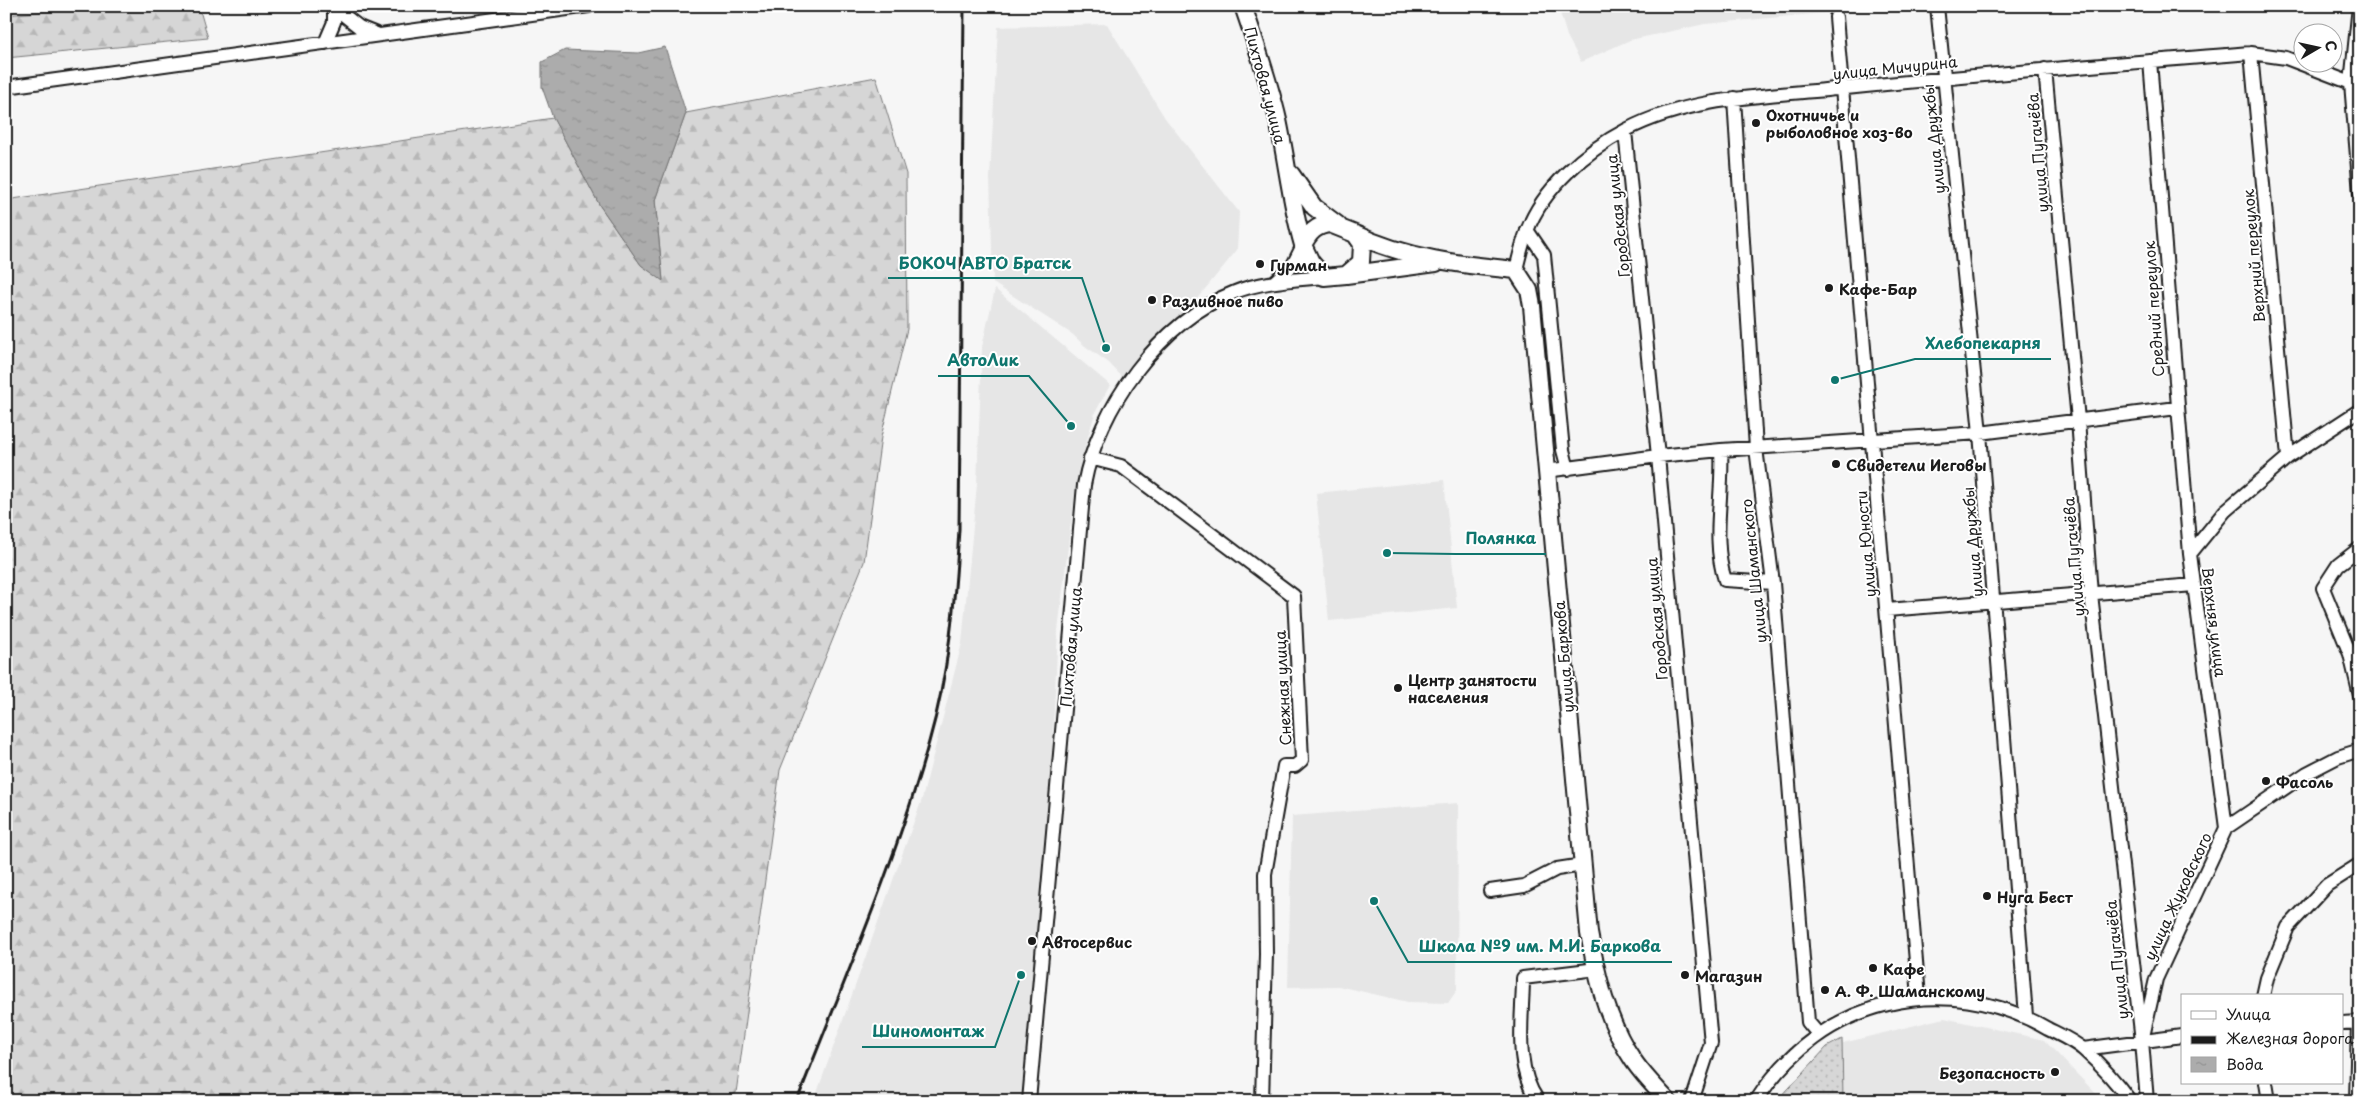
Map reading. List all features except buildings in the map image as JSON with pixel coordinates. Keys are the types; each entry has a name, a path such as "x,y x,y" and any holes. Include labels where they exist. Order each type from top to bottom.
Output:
{"main road":[{"name":"Пихтовая улица","path":"1243,6 1269,84 1287,165 1292,201 1303,245"},
{"name":"Пихтовая улица","path":"1287,165 1314,207 1338,225"},
{"path":"1443,262 1324,277 1310,262 1303,245 1310,232 1316,227 1326,224 1338,225 1385,247 1443,262 1516,270"},
{"path":"1346,275 1358,266 1363,257 1362,244 1355,234"},
{"name":"улица Баркова","path":"1516,270 1529,290 1532,306 1589,933 1596,969 1608,1008 1622,1042 1633,1060 1668,1101"}],"street":[{"path":"6,87 589,6"},
{"name":"улица Дружбы","path":"1937,6 1980,433 2026,1016"},
{"path":"2359,6 2351,83 2360,192"},
{"path":"335,7 359,27 380,35"},
{"path":"325,43 334,22 335,7"},
{"name":"улица Юности","path":"1836,17 1919,997"},
{"name":"улица Мичурина","path":"1516,270 1527,230 1538,208 1570,170 1624,131 1664,113 1734,98 2045,69 2251,53 2286,58 2351,83"},
{"name":"Верхний переулок","path":"2251,53 2288,457"},
{"name":"Средний переулок","path":"2150,61 2190,554"},
{"name":"улица Пугачёва","path":"2045,69 2078,420 2091,594 2142,1041"},
{"name":"улица Шаманского","path":"1734,98 1756,448 1773,582 1808,1022 1819,1035"},
{"name":"Городская улица","path":"1624,131 1658,456 1711,1043 1692,1101"},
{"path":"1527,230 1544,256 1564,450 1568,469"},
{"path":"1272,283 1293,265 1303,245"},
{"name":"Пихтовая улица","path":"1029,1101 1084,485 1090,458 1105,422 1138,368 1163,341 1208,305 1248,287 1324,277"},
{"path":"1546,471 1658,456 1721,450 1980,433 2178,408"},
{"name":"Верхняя улица","path":"2226,828 2190,554 2225,511 2288,457 2360,410"},
{"path":"1721,450 1722,489 1717,524 1720,566 1724,580 1773,582"},
{"name":"Снежная улица","path":"1090,458 1121,466 1294,596 1302,760 1295,766 1284,766 1265,874 1266,954 1262,1101"},
{"path":"2360,548 2338,565 2323,588 2357,671 2360,696"},
{"path":"1887,610 2194,585"},
{"name":"улица Жуковского","path":"2147,1101 2142,1041 2156,979 2226,828 2307,773 2338,757 2360,750"},
{"path":"2263,994 2267,978 2288,927 2328,885 2360,864"},
{"path":"1490,891 1524,886 1557,869 1582,865"},
{"path":"1538,1101 1524,1068 1521,1039 1523,978 1596,969"},
{"path":"1756,1101 1797,1051 1819,1035 1865,1010 1919,997 1939,997 1987,1004 2026,1016 2083,1049 2118,1085 2130,1101"},
{"path":"2344,1023 2359,1022 2356,1101"},
{"path":"2083,1049 2181,1036"},
{"path":"2266,1084 2269,1101"}],"shaded area":[{"path":"1558,6 1889,7 1705,24 1630,40 1581,62 1567,36"},
{"path":"1107,24 1165,118 1239,212 1237,250 1128,383 1109,363 1072,334 993,283 990,177 998,27"},
{"path":"995,289 1110,385 1095,413 1079,468 1070,530 1058,631 1050,790 1022,1101 814,1101 922,799 962,643 977,484 982,347"},
{"path":"1444,480 1457,608 1329,621 1316,493"},
{"path":"1458,803 1457,990 1448,1003 1408,1002 1338,986 1288,987 1292,816"},
{"path":"1944,1018 2044,1040 2103,1101 1802,1101 1839,1044"}],"green space":[{"path":"103,6 193,6 201,14 208,38 6,58 6,15"},
{"path":"876,77 906,174 907,329 881,437 864,562 780,770 736,1093 719,1101 6,1101 6,200 553,118 600,206 641,265 663,280 655,200 686,113"},
{"path":"1842,1039 1843,1101 1777,1101 1827,1047"}],"water":[{"path":"665,47 686,113 655,200 663,281 641,265 600,206 553,118 542,87 542,62 565,50 638,53"}],"railway":[{"path":"797,1101 901,833 929,742 942,690 953,609 959,529 964,6"}],"place":[{"name":"Охотничье и рыболовное хоз-во","path":"1756,123"},
{"name":"Гурман","path":"1260,264"},
{"name":"Кафе-Бар","path":"1829,288"},
{"name":"Разливное пиво","path":"1152,300"},
{"name":"БОКОЧ АВТО Братск","path":"1106,348"},
{"name":"Хлебопекарня","path":"1835,380"},
{"name":"АвтоЛик","path":"1071,426"},
{"name":"Свидетели Иеговы","path":"1836,464"},
{"name":"Полянка","path":"1387,553"},
{"name":"Центр занятости населения","path":"1398,688"},
{"name":"Фасоль","path":"2266,781"},
{"name":"Нуга Бест","path":"1987,896"},
{"name":"Школа №9 им. М.И. Баркова","path":"1374,901"},
{"name":"Автосервис","path":"1032,941"},
{"name":"Кафе","path":"1873,968"},
{"name":"Шиномонтаж","path":"1021,975"},
{"name":"Магазин","path":"1685,975"},
{"name":"А. Ф. Шаманскому","path":"1825,990"},
{"name":"Безопасность","path":"2055,1072"}]}
